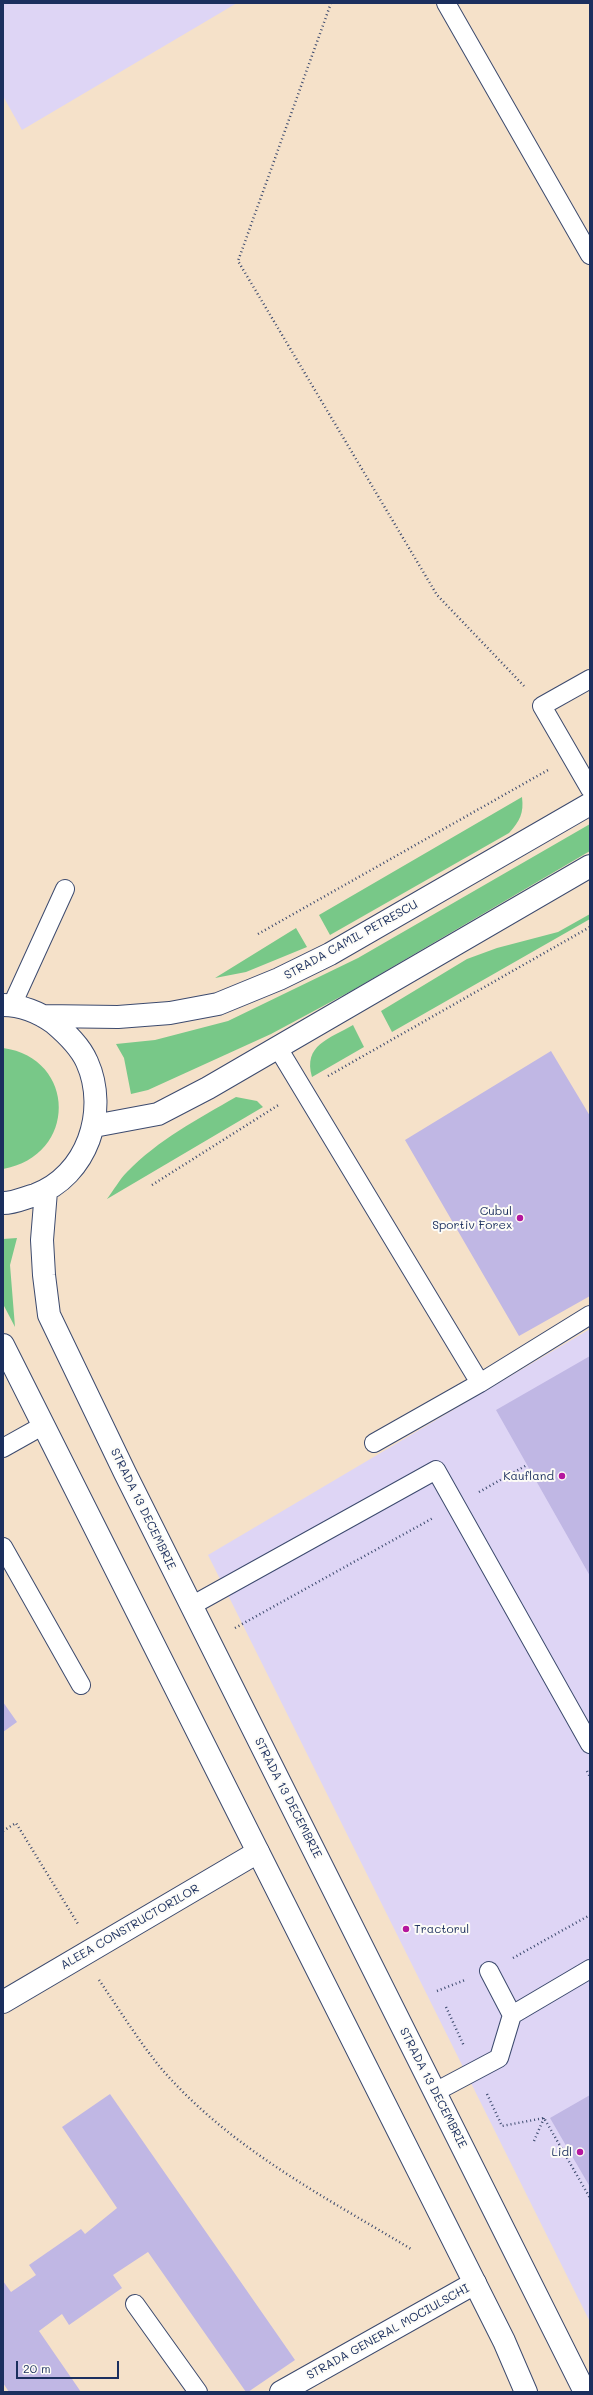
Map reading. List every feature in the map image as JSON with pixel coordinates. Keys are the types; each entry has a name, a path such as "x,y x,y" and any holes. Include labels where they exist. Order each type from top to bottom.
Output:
{"main road":[{"name":"STRADA CAMIL PETRESCU","path":"43,1016 118,1017 170,1013 218,1004 279,979 330,954 590,804"},
{"path":"94,1126 158,1114 208,1088 590,866"},
{"path":"3,1203 12,1203 46,1191 67,1174 84,1152 94,1126 96,1094 87,1062 69,1035 43,1016 8,1005"},
{"name":"STRADA 13 DECEMBRIE","path":"46,1191 42,1240 44,1275 49,1314 191,1606 585,2392"},
{"path":"3,1345 475,2283 526,2392"},
{"name":"ALEEA CONSTRUCTORILOR","path":"3,2002 258,1852"},
{"name":"STRADA GENERAL MOCIULSCHI","path":"281,2392 475,2283"}],"lane":[{"path":"446,3 590,255"},
{"path":"590,679 542,706 590,789"},
{"path":"8,1005 65,889"},
{"path":"278,1048 480,1383"},
{"path":"374,1443 480,1383 590,1315"},
{"path":"3,1448 44,1425"},
{"path":"191,1606 436,1470 590,1744"},
{"path":"3,1547 81,1686"},
{"path":"435,2092 499,2058 512,2015 590,1969"},
{"path":"490,1970 512,2015"},
{"path":"135,2304 198,2392"}],"path":[{"path":"331,3 238,261 437,595 542,706"},
{"path":"258,934 301,911 571,756"},
{"path":"152,1185 302,1090 590,927"},
{"path":"232,1630 527,1465"},
{"path":"3,1830 16,1823 87,1952 160,2066 203,2111 270,2165 411,2249"},
{"path":"438,1992 490,1970 590,1915"},
{"path":"446,2007 502,2126 544,2118"},
{"path":"534,2141 544,2118"},
{"path":"544,2118 590,2198"}],"shaded area":[{"path":"3,3 237,3 22,130 3,96"},
{"path":"590,1329 590,2322 208,1555"}],"green space":[{"path":"522,797 522,812 516,825 509,833 330,935 319,915"},
{"path":"590,824 590,851 353,990 271,1034 148,1090 131,1094 124,1058 116,1044 155,1040 228,1021 358,958"},
{"path":"590,914 590,919 392,1032 381,1011 467,959 497,948 558,932"},
{"path":"296,928 307,947 246,972 215,978"},
{"path":"353,1025 364,1047 312,1077 310,1066 311,1057 315,1050 327,1039"},
{"path":"3,1048 27,1056 45,1069 55,1087 59,1107 55,1128 45,1146 28,1160 3,1169"},
{"path":"236,1097 257,1101 263,1107 107,1199 124,1175 139,1160 165,1140"},
{"path":"17,1238 10,1265 15,1327 3,1304 3,1239"}],"building":[{"name":"Cubul Sportiv Forex","path":"551,1051 590,1116 590,1296 519,1336 405,1140"},
{"name":"Kaufland","path":"590,1356 590,1576 496,1410"},
{"path":"3,1702 17,1722 3,1732"},
{"path":"110,2094 295,2360 248,2392 246,2392 148,2252 113,2275 122,2288 69,2325 62,2314 39,2331 81,2392 9,2392 3,2383 3,2281 11,2292 36,2275 29,2265 81,2229 85,2234 117,2208 62,2127"},
{"name":"Lidl","path":"590,2095 590,2187 550,2118"}],"place":[{"name":"Cubul Sportiv Forex","path":"520,1218"},
{"name":"Kaufland","path":"562,1476"},
{"name":"Tractorul","path":"406,1929"},
{"name":"Lidl","path":"580,2152"}]}
